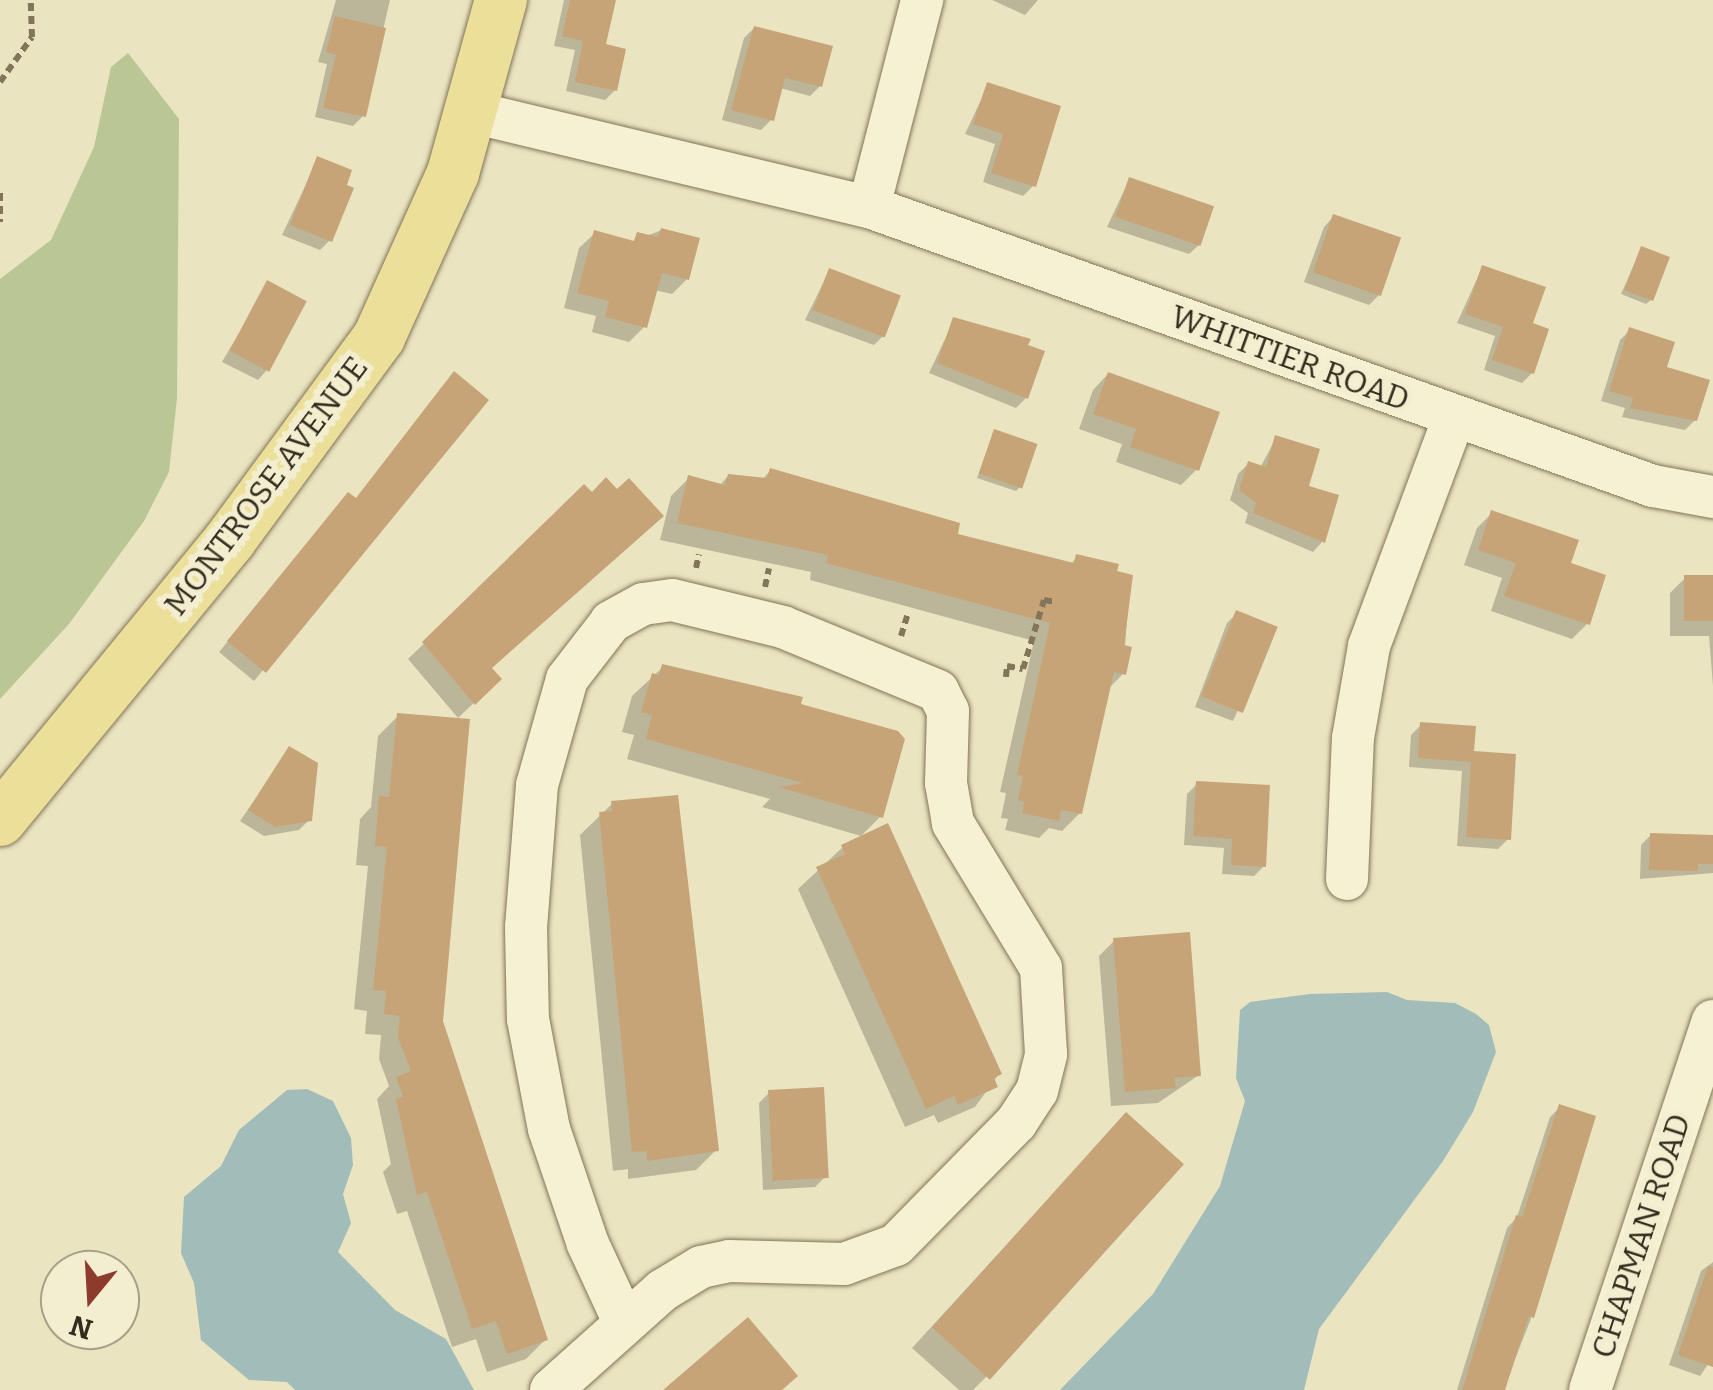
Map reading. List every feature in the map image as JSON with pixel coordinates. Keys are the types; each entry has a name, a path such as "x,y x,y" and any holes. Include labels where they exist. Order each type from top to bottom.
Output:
{"main road":[{"name":"MONTROSE AVENUE","path":"0,820 230,540 348,384 426,244 472,112 501,0"}],"street":[{"path":"869,207 922,0"},
{"name":"WHITTIER ROAD","path":"472,112 869,207 1653,486 1713,497"},
{"path":"1347,879 1353,738 1369,646 1454,417"},
{"path":"550,1390 624,1322 701,1267 730,1261 844,1264 896,1245 935,1212 1028,1107 1048,1032 1033,949 953,824 946,784 948,711 938,691 783,627 672,600 643,604 611,622 567,679 536,786 526,927 528,1019 549,1130 588,1244 624,1322"},
{"name":"CHAPMAN ROAD","path":"1590,1390 1712,1022"}],"path":[{"path":"0,82 19,64 32,36 31,0"},
{"path":"0,194 0,222"},
{"path":"1006,676 1007,666 1023,669 1044,600 1055,602"}],"green space":[{"path":"128,53 179,119 177,398 169,472 144,521 69,624 0,699 0,279 51,240 94,147 111,67"}],"water":[{"path":"1387,992 1407,1000 1455,1003 1476,1014 1489,1025 1496,1052 1473,1112 1443,1161 1319,1329 1304,1390 1060,1390 1153,1294 1220,1186 1245,1101 1236,1078 1240,1010 1250,1002 1310,994"},
{"path":"307,1089 333,1101 351,1138 353,1165 343,1194 351,1223 338,1252 395,1310 446,1339 474,1390 295,1390 287,1382 249,1380 201,1340 194,1283 181,1253 184,1197 221,1166 239,1130 287,1090"}],"building":[{"path":"570,0 616,0 606,44 626,49 617,91 575,82 583,41 562,36"},
{"path":"335,16 386,28 366,117 323,108 336,55 326,52"},
{"path":"754,26 833,46 822,87 785,78 774,121 731,110"},
{"path":"987,82 1061,106 1036,187 991,173 1003,134 973,124"},
{"path":"317,156 352,170 347,185 354,188 332,242 290,225"},
{"path":"1129,177 1214,206 1200,246 1115,217"},
{"path":"1333,214 1401,237 1381,296 1313,273"},
{"path":"661,228 700,238 689,280 662,273 647,328 605,317 609,301 577,293 594,230 634,241 637,232 658,237"},
{"path":"1641,246 1670,257 1653,301 1624,290"},
{"path":"1482,265 1546,287 1533,323 1549,329 1534,374 1492,360 1503,327 1465,314"},
{"path":"829,268 901,296 885,338 813,310"},
{"path":"267,280 307,301 269,372 229,351"},
{"path":"953,317 1031,339 1028,345 1045,351 1028,399 937,363"},
{"path":"1629,327 1675,342 1667,367 1710,380 1697,421 1630,408 1633,398 1609,391"},
{"path":"454,371 489,400 266,673 227,641 348,492 356,498"},
{"path":"1108,372 1220,412 1199,471 1130,447 1136,429 1093,414"},
{"path":"994,429 1037,444 1022,488 979,473"},
{"path":"1275,435 1320,449 1309,486 1339,495 1325,543 1253,513 1256,503 1239,490 1248,461 1266,467"},
{"path":"770,468 960,523 958,534 1074,563 1076,554 1119,564 1117,571 1133,575 1124,645 1132,647 1126,675 1114,672 1082,814 1061,810 1059,821 1022,813 1024,802 1018,800 1023,776 1017,775 1050,623 826,563 828,555 677,523 688,475 725,485 728,474 767,478"},
{"path":"606,477 617,489 629,478 664,516 492,668 502,679 475,705 422,642 584,484 592,492"},
{"path":"1491,510 1579,540 1571,563 1606,575 1590,625 1504,596 1516,563 1478,550"},
{"path":"1684,575 1713,575 1713,621 1684,621"},
{"path":"1236,610 1278,627 1243,713 1201,696"},
{"path":"662,664 803,697 801,704 898,731 905,739 883,818 779,787 803,783 646,739 652,715 641,712 652,673 659,675"},
{"path":"397,713 470,719 443,1021 548,1340 507,1354 496,1321 472,1329 427,1192 417,1195 396,1099 403,1097 396,1077 411,1071 398,1038 400,1016 384,1014 386,991 373,990 387,847 375,846 379,796 389,797"},
{"path":"1420,722 1476,726 1474,751 1516,754 1511,840 1466,837 1471,762 1418,758"},
{"path":"289,746 318,763 312,821 275,827 248,810"},
{"path":"1196,781 1270,785 1266,867 1231,865 1232,839 1193,836"},
{"path":"678,795 719,1151 647,1161 647,1151 632,1152 599,812 612,811 611,801"},
{"path":"888,823 1002,1074 994,1078 998,1087 958,1105 954,1096 926,1109 816,867 845,854 841,845"},
{"path":"1650,833 1713,835 1713,864 1698,864 1698,871 1649,870"},
{"path":"1190,932 1201,1076 1174,1078 1176,1088 1125,1092 1113,938"},
{"path":"824,1087 829,1178 773,1181 768,1090"},
{"path":"1559,1104 1596,1116 1534,1318 1529,1316 1505,1390 1462,1390 1516,1215 1522,1217"},
{"path":"1126,1112 1184,1164 990,1380 932,1328"},
{"path":"1708,1266 1713,1267 1713,1367 1678,1355"},
{"path":"748,1317 798,1376 782,1390 663,1390"}]}
